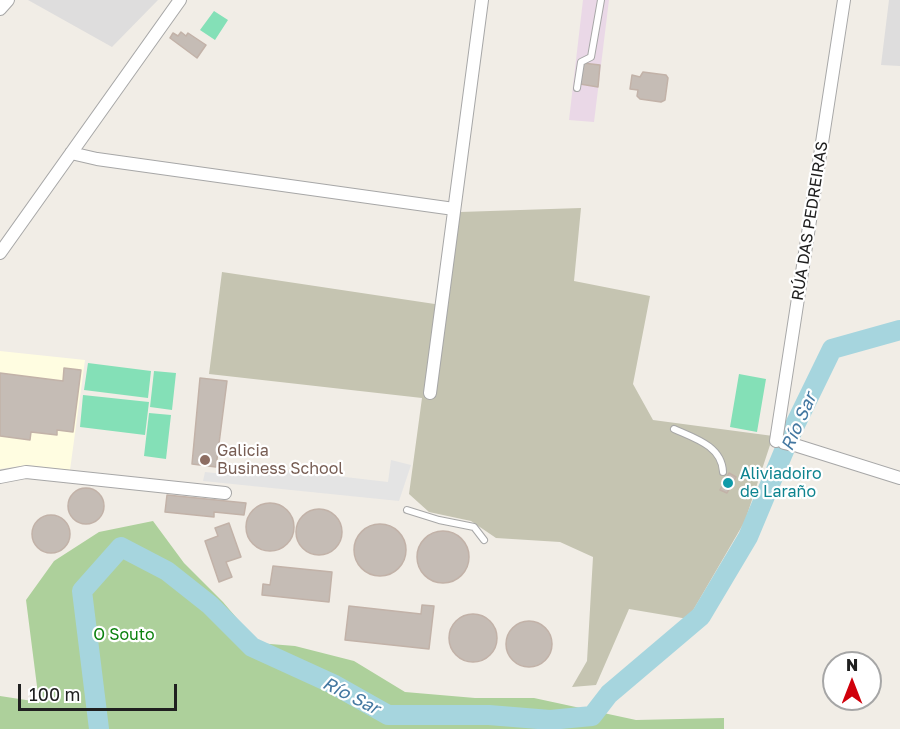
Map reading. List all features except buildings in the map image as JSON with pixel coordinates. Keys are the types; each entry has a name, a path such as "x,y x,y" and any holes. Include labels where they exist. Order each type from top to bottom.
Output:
{"street":[{"path":"0,9 8,0"},
{"path":"0,253 180,0"},
{"path":"430,393 482,0"},
{"name":"RÚA DAS PEDREIRAS","path":"844,0 780,442 900,478"},
{"path":"71,153 97,159 454,209"},
{"path":"0,477 26,472 225,492"}],"lane":[{"path":"577,88 581,62 591,57 601,0"},
{"path":"674,429 714,450 722,462 723,472"},
{"path":"407,510 439,520 474,527 484,540"}],"shaded area":[{"path":"28,0 158,0 112,47"},
{"path":"583,0 609,0 594,122 569,120"},
{"path":"889,0 900,0 900,66 881,65"},
{"path":"581,208 574,281 650,296 633,384 653,420 773,436 745,521 688,619 629,609 596,685 572,687 587,661 593,557 560,542 496,538 471,521 429,512 409,494 422,398 209,374 222,272 448,306 460,212"},
{"path":"0,351 85,360 70,470 27,465 0,469"},
{"path":"391,460 411,465 399,501 203,481 205,472 224,474 225,463 388,482"}],"green space":[{"path":"214,11 228,20 215,40 200,30"},
{"path":"88,363 151,371 148,398 84,390"},
{"path":"154,371 176,373 172,410 150,407"},
{"path":"739,374 766,379 757,432 730,427"},
{"path":"83,395 149,402 145,435 80,427"},
{"path":"149,413 171,415 166,459 144,456"},
{"name":"O Souto","path":"153,521 184,563 223,602 258,643 295,646 354,661 405,692 475,698 534,698 636,720 724,718 724,729 0,729 0,696 39,702 26,600 54,561 99,532"}],"waterway":[{"name":"Río Sar","path":"99,729 82,591 121,547 167,571 210,605 252,647 333,684 388,715 489,715 550,720 592,716 609,694 701,616 748,537 794,427 832,349 900,330"}],"place":[{"name":"Galicia Business School","path":"205,460"},
{"name":"Aliviadoiro de Laraño","path":"728,483"}]}
